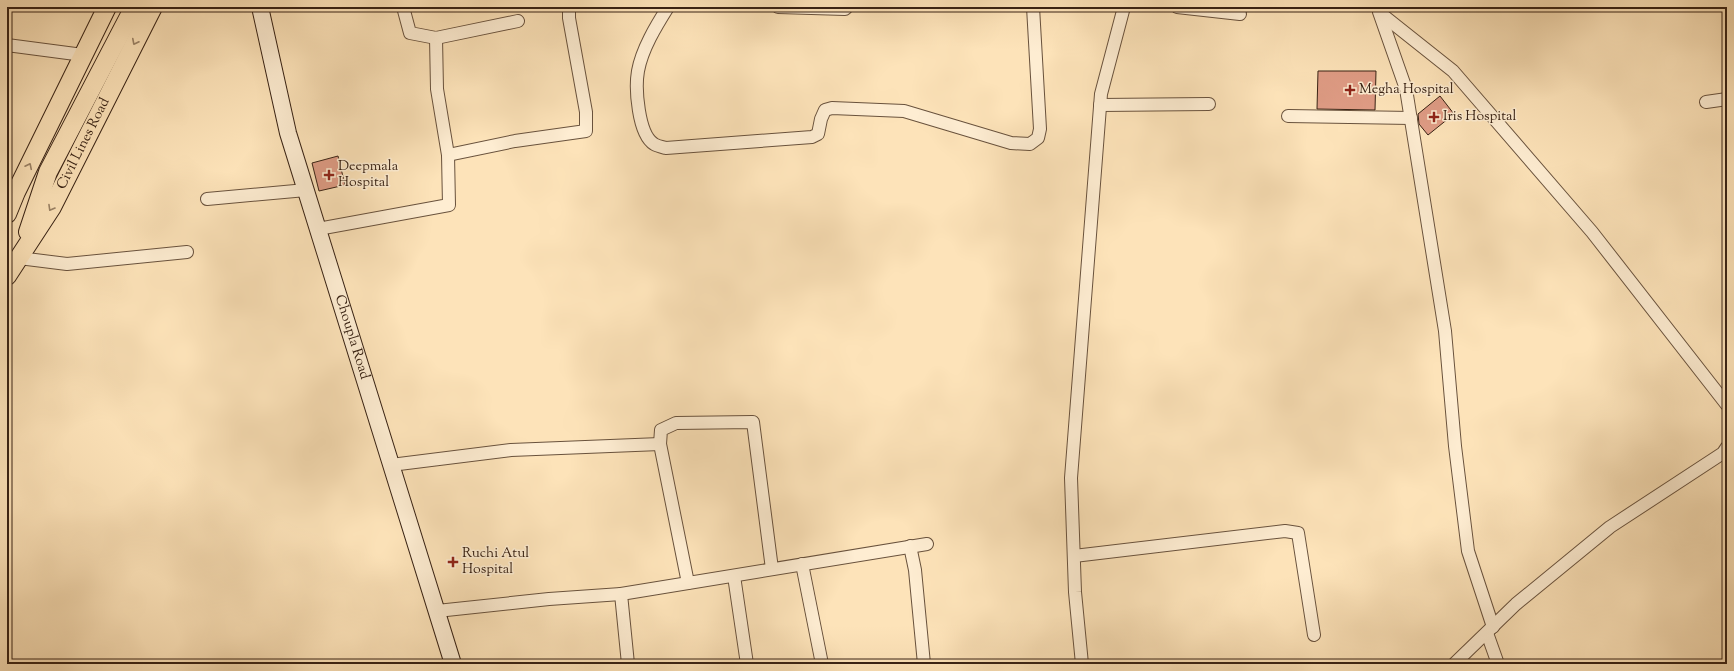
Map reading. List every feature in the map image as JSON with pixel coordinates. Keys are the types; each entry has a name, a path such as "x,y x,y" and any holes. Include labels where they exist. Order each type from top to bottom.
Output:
{"main road":[{"path":"7,214 16,192 107,7"},
{"path":"19,258 48,172 134,7"},
{"name":"Civil Lines Road","path":"7,276 52,207 153,7"},
{"name":"Choupla Road","path":"260,7 288,133 453,664"},
{"path":"7,227 48,172"}],"street":[{"path":"403,7 410,33 436,38 518,21"},
{"path":"448,155 515,140 586,131 586,112 568,7"},
{"path":"668,7 642,57 638,72 638,110 641,123 653,144 666,148 812,137 818,134 821,119 825,110 832,108 904,111 1011,144 1030,144 1038,138 1040,129 1033,7"},
{"path":"778,7 845,9 847,7"},
{"path":"1082,664 1075,592 1071,478 1100,94 1124,7"},
{"path":"1177,7 1240,14"},
{"path":"1377,10 1406,89 1445,331 1455,446 1468,551 1498,664"},
{"path":"1377,10 1453,72 1592,232 1727,406"},
{"path":"318,229 449,205 448,155 437,89 436,38"},
{"path":"7,45 83,56"},
{"path":"1706,102 1727,99"},
{"path":"1100,105 1208,104"},
{"path":"1288,116 1411,118"},
{"path":"208,199 306,190"},
{"path":"19,258 67,264 187,252"},
{"path":"688,583 660,444 661,430 676,422 753,422 772,569"},
{"path":"391,465 511,450 660,444"},
{"path":"1454,664 1516,604 1610,527 1723,453 1727,447"},
{"path":"1074,556 1285,531 1298,533 1314,635"},
{"path":"437,612 549,599 621,594 927,544"},
{"path":"910,546 915,570 924,664"},
{"path":"802,564 822,664"},
{"path":"734,576 747,664"},
{"path":"621,594 628,664"}],"building":[{"path":"1318,71 1376,71 1375,110 1317,109"},
{"path":"1440,96 1454,114 1428,135 1419,124 1418,114"},
{"path":"338,156 345,185 319,191 312,163"}],"place":[{"name":"Megha Hospital","path":"1350,90"},
{"name":"Iris Hospital","path":"1434,117"},
{"name":"Deepmala Hospital","path":"329,175"},
{"name":"Ruchi Atul Hospital","path":"453,562"}]}
